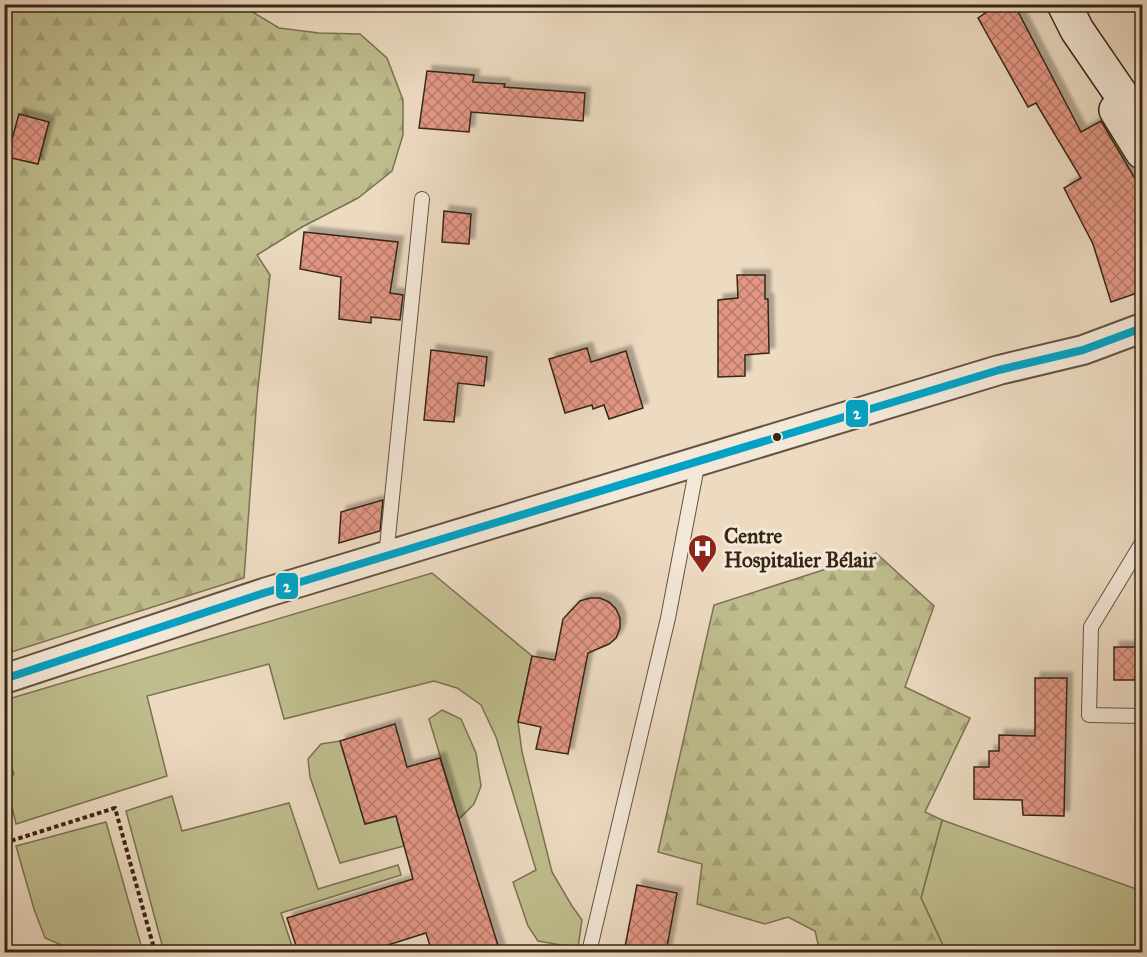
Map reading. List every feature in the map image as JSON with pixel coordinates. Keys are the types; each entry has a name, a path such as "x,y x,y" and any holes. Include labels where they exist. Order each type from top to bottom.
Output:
{"main road":[{"path":"1071,17 1143,125"},
{"path":"1071,17 1105,91 1143,152"}],"street":[{"path":"4,679 264,593 999,370 1083,350 1143,328"},
{"path":"1083,350 1143,350"}],"lane":[{"path":"386,557 422,199"},
{"path":"589,952 668,618 698,461"},
{"path":"1143,543 1091,627 1089,715 1143,716"}],"path":[{"path":"4,843 115,808 155,952"}],"green space":[{"path":"5,5 250,5 251,11 279,28 319,33 360,34 387,58 403,100 403,135 392,171 358,198 302,227 257,255 270,275 257,397 244,578 5,654"},
{"path":"876,553 934,606 905,687 970,718 925,812 942,820 921,898 946,952 820,952 815,931 788,917 765,924 697,904 702,864 658,852 714,605"},
{"path":"432,573 532,656 518,722 522,752 552,872 582,920 578,948 538,941 528,926 513,882 536,870 496,737 481,705 457,688 434,681 284,719 269,664 147,696 167,776 16,824 6,782 14,774 5,750 5,700"},
{"path":"442,710 461,719 476,753 481,786 474,804 459,819 429,719"},
{"path":"340,741 365,824 396,816 404,846 340,863 310,777 308,759 321,744"},
{"path":"172,796 182,831 289,803 318,889 398,865 401,875 281,913 294,952 164,952 126,811"},
{"path":"942,820 1142,891 1142,952 946,952 921,898"},
{"path":"106,822 143,952 78,952 45,938 16,846"}],"building":[{"path":"999,4 1014,4 1081,132 1101,121 1143,192 1143,291 1111,302 1093,244 1064,188 1081,178 1036,103 1028,107 978,18"},
{"path":"427,71 474,75 473,82 505,84 504,87 585,93 583,121 471,112 469,132 419,128"},
{"path":"19,114 49,122 38,164 7,157"},
{"path":"444,211 471,214 469,244 442,242"},
{"path":"304,232 398,242 390,293 403,295 400,320 371,317 371,323 339,319 341,277 300,269"},
{"path":"737,275 765,275 769,353 745,355 745,376 718,377 718,300 738,298"},
{"path":"587,348 591,362 626,351 643,408 609,419 604,405 593,409 592,405 565,413 549,359"},
{"path":"431,350 487,357 484,386 458,383 454,422 424,420"},
{"path":"383,500 380,531 339,543 341,512"},
{"path":"600,598 609,602 616,609 620,618 620,628 616,638 609,644 588,653 568,754 536,749 541,727 518,722 532,656 555,660 563,619 580,601"},
{"path":"1114,647 1143,647 1143,680 1114,680"},
{"path":"1035,678 1067,678 1064,816 1023,815 1022,800 974,799 974,767 989,767 989,751 999,751 999,735 1035,736"},
{"path":"395,724 407,767 440,758 500,952 432,952 426,933 366,952 298,952 287,918 413,879 396,816 365,824 340,741"},
{"path":"637,885 677,893 666,952 624,952"}],"transit line":[{"name":"2","path":"4,679 264,593 999,370 1083,350 1142,328"}],"place":[{"name":"Centre Hospitalier Bélair","path":"703,574"}]}
